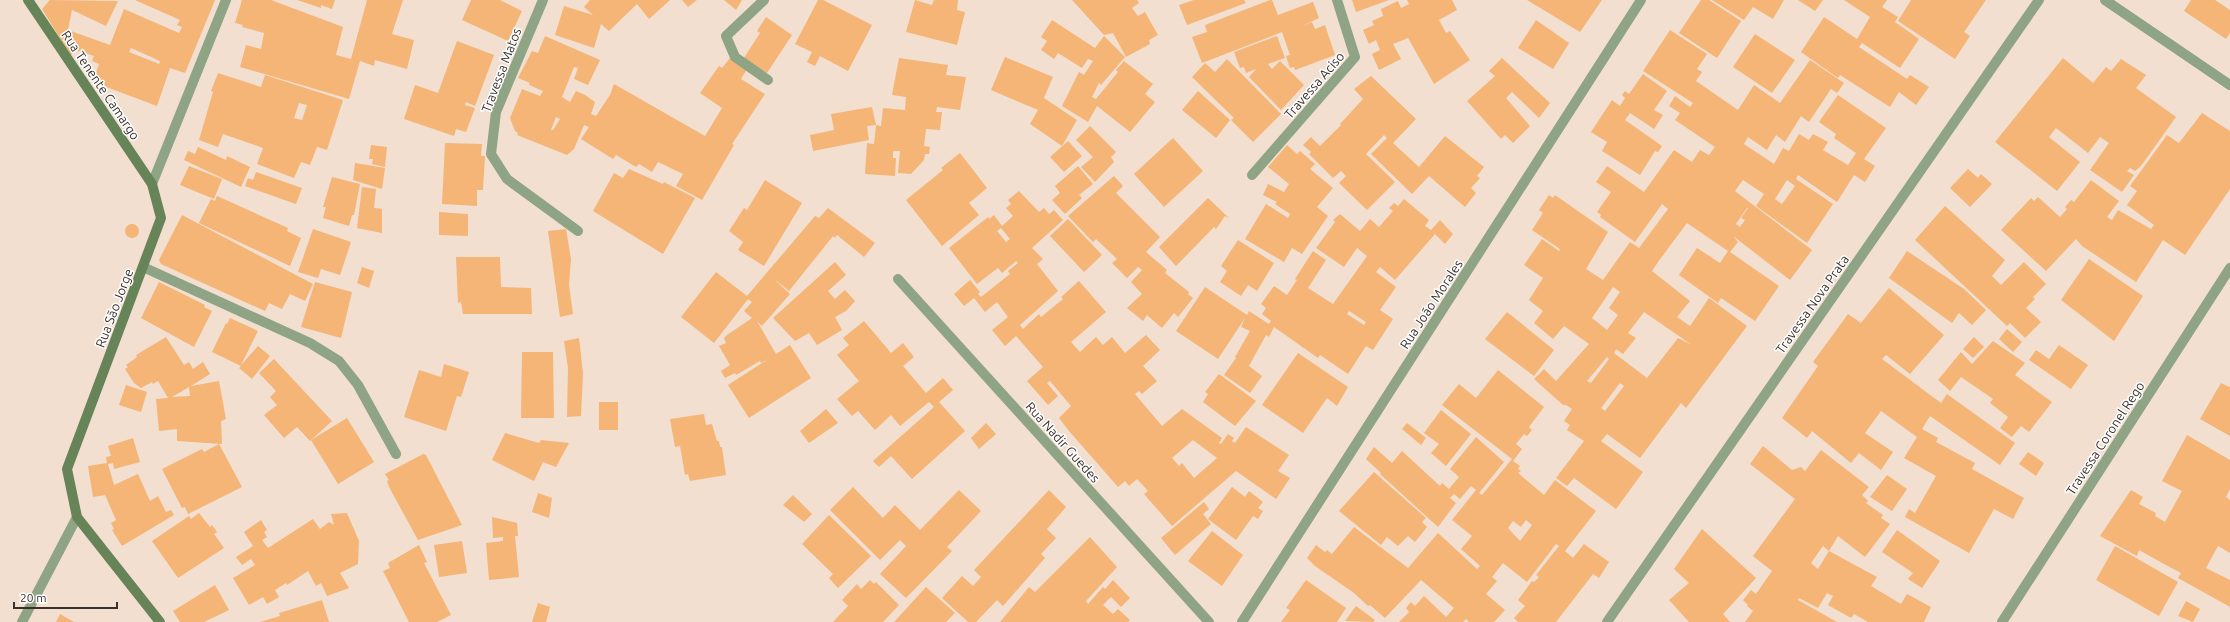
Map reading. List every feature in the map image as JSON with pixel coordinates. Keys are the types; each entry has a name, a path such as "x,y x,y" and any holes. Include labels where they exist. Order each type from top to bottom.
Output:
{"street":[{"name":"Rua Tenente Camargo","path":"28,0 152,184"},
{"path":"152,184 226,0"},
{"name":"Travessa Matos","path":"542,0 496,112 491,154 507,179 578,231"},
{"path":"764,0 726,36 735,57 768,80"},
{"name":"Travessa Aciso","path":"1252,175 1356,57 1337,0"},
{"name":"Rua João Morales","path":"1242,622 1641,0"},
{"name":"Travessa Nova Prata","path":"1607,622 2039,0"},
{"path":"2105,0 2230,85"},
{"name":"Rua São Jorge","path":"77,517 67,469 161,218 152,184"},
{"path":"143,267 310,343 339,360 358,385 396,454"},
{"name":"Travessa Coronel Rego","path":"2002,622 2230,268"},
{"name":"Rua Nadir Guedes","path":"898,279 1209,622"},
{"path":"22,622 77,517 160,622"}],"building":[{"path":"50,0 118,1 106,26 72,10 68,30 110,45 124,9 179,33 182,27 177,25 180,20 135,0 215,0 185,73 170,68 157,106 93,82 99,64 92,61 94,56 73,49 71,56 42,9","holes":["131,48 160,61 159,64 129,52"]},
{"path":"242,0 271,0 343,27 336,55 351,59 367,0 403,0 392,34 414,40 407,69 375,60 374,66 360,61 349,99 240,67 246,45 261,49 264,33 242,27 243,25 235,23"},
{"path":"297,0 335,0 332,9 321,5 321,8"},
{"path":"471,0 500,0 522,11 508,41 462,20"},
{"path":"590,0 670,0 649,19 637,4 609,31 601,24 594,48 555,35 564,6 593,15 584,7"},
{"path":"682,0 697,0 688,7"},
{"path":"724,0 742,0 736,10"},
{"path":"818,0 823,0 872,25 848,71 820,56 815,66 807,62 812,52 795,44"},
{"path":"915,0 932,5 934,0 958,0 957,10 965,12 957,45 906,32"},
{"path":"1072,0 1137,0 1139,3 1132,8 1138,16 1145,12 1158,35 1149,40 1150,44 1126,57 1113,33 1104,35"},
{"path":"1194,0 1244,0 1246,3 1187,25 1179,5"},
{"path":"1272,0 1278,15 1313,2 1319,18 1302,26 1312,22 1315,29 1325,25 1335,55 1295,70 1294,67 1290,68 1286,56 1290,55 1282,32 1202,63 1192,37 1207,32 1205,25"},
{"path":"1352,0 1389,0 1356,12"},
{"path":"1407,0 1452,0 1457,10 1439,20 1446,33 1450,31 1470,60 1434,84 1408,38 1393,44 1401,59 1379,70 1372,54 1380,50 1376,40 1369,44 1363,30 1374,25 1372,21 1383,16 1381,9 1398,1 1401,8 1409,4"},
{"path":"1527,0 1602,0 1580,32"},
{"path":"1701,0 1709,0 1741,21 1717,58 1679,33"},
{"path":"1712,0 1784,0 1773,19 1753,7 1744,20"},
{"path":"1798,0 1823,0 1815,11"},
{"path":"1844,0 1887,0 1882,7 1898,17 1895,22 1919,39 1900,68 1862,43 1859,47 1907,79 1910,75 1929,87 1916,105 1899,92 1890,107 1840,75 1838,78 1801,52 1824,17 1857,39 1870,17"},
{"path":"1911,0 1986,0 1964,32 1970,36 1955,59 1898,21"},
{"path":"2191,0 2215,0 2230,10 2230,33 2226,39 2184,11"},
{"path":"766,17 792,35 767,73 744,58 760,33 757,31"},
{"path":"1052,20 1095,48 1104,36 1125,57 1101,85 1099,83 1092,97 1096,99 1118,72 1116,70 1124,61 1153,84 1145,94 1155,102 1130,132 1097,106 1088,122 1062,106 1079,72 1084,75 1093,61 1088,59 1082,68 1058,53 1054,59 1041,50 1047,41 1041,37"},
{"path":"1536,20 1569,43 1553,69 1518,48"},
{"path":"1670,30 1707,54 1697,69 1702,72 1696,81 1738,110 1754,85 1780,103 1810,60 1844,83 1837,93 1831,89 1809,122 1801,116 1785,142 1776,135 1767,150 1748,137 1744,144 1774,164 1783,148 1789,151 1799,134 1809,140 1813,134 1828,142 1823,150 1848,165 1856,153 1834,138 1836,134 1819,122 1838,95 1886,128 1864,159 1875,166 1865,182 1854,175 1837,202 1798,175 1796,179 1833,204 1807,243 1756,206 1764,194 1743,180 1735,191 1812,250 1790,280 1733,236 1738,242 1730,252 1779,286 1755,321 1721,298 1718,303 1679,275 1697,248 1720,263 1728,251 1687,223 1658,262 1652,271 1690,301 1677,317 1690,326 1709,298 1747,326 1686,408 1681,403 1640,458 1607,434 1601,441 1643,472 1616,509 1574,478 1567,486 1556,478 1584,441 1567,430 1570,425 1564,421 1572,409 1566,405 1563,405 1534,379 1544,369 1556,381 1589,344 1564,326 1553,339 1534,323 1543,311 1529,300 1543,278 1524,265 1542,239 1559,251 1560,249 1532,230 1543,213 1539,210 1549,195 1553,198 1555,195 1608,232 1586,269 1603,280 1630,242 1639,248 1668,209 1662,204 1635,242 1600,217 1601,215 1597,212 1611,192 1596,182 1607,166 1644,192 1674,150 1692,162 1700,150 1709,155 1715,147 1675,120 1680,113 1669,106 1675,96 1690,107 1693,103 1643,71","holes":["1787,180 1795,186 1782,204 1775,199","1748,208 1741,218 1745,220 1740,227 1736,224","1613,287 1620,292 1609,308 1618,315 1607,330 1592,318","1644,312 1692,345 1678,338 1647,378 1614,353 1616,349 1623,354 1636,338 1628,333","1607,357 1609,359 1591,383 1587,381","1620,383 1624,386 1605,411 1601,408"]},
{"path":"1755,34 1795,60 1772,93 1733,67"},
{"path":"545,36 600,60 588,85 574,79 578,68 574,67 562,97 570,102 576,91 585,95 595,102 591,114 596,116 610,95 614,84 705,136 722,108 700,93 719,66 722,68 730,58 747,69 741,79 765,94 732,144 734,145 702,200 676,186 683,174 658,162 652,172 639,164 636,167 616,155 613,159 581,139 589,127 584,125 574,149 567,155 517,135 518,133 515,131 510,118 522,89 540,96 543,91 518,78 532,51 538,53","holes":["556,117 560,119 553,130 551,130"]},
{"path":"1277,36 1285,58 1268,64 1272,69 1280,61 1304,85 1281,110 1249,77 1256,69 1246,73 1244,67 1240,68 1234,52"},
{"path":"457,41 494,55 475,106 466,102 465,105 475,108 466,132 456,129 454,136 404,119 415,85 438,93"},
{"path":"1005,57 1053,77 1044,98 1077,120 1062,146 1030,124 1038,110 991,90"},
{"path":"899,58 948,65 946,75 966,77 960,110 937,107 936,112 942,112 940,130 926,129 924,146 930,147 929,154 925,154 924,160 911,174 898,173 900,151 893,151 893,158 896,158 895,176 865,174 867,143 874,144 876,125 881,126 883,108 905,110 906,97 892,95"},
{"path":"1502,58 1550,103 1539,118 1512,92 1506,98 1530,126 1513,143 1505,135 1501,139 1467,101 1495,76 1489,71"},
{"path":"2063,58 2093,83 2106,67 2111,71 2121,59 2146,75 2136,88 2176,117 2141,166 2135,171 2130,168 2127,171 2134,175 2122,192 2090,170 2109,143 2100,137 2088,153 2056,128 2049,137 2080,162 2057,191 1995,142"},
{"path":"1227,59 1281,114 1253,142 1231,120 1234,118 1192,77 1205,63 1215,72"},
{"path":"218,73 261,87 265,75 343,100 327,150 317,147 310,165 301,162 294,178 257,164 263,148 223,134 218,147 199,140 213,92 211,91","holes":["299,103 307,105 302,120 294,118"]},
{"path":"1643,74 1667,91 1654,110 1663,115 1654,129 1630,113 1625,120 1662,146 1658,152 1655,151 1640,175 1602,151 1607,142 1591,132 1612,100 1620,106 1625,98 1622,95 1625,91 1629,94"},
{"path":"1371,76 1416,119 1393,143 1419,167 1445,136 1484,167 1477,176 1480,178 1471,188 1476,193 1465,207 1429,176 1412,194 1371,154 1387,138 1384,135 1366,154 1395,182 1367,210 1339,183 1346,176 1341,171 1333,178 1309,154 1311,152 1303,145 1311,137 1320,146 1341,125 1340,124 1363,99 1354,89"},
{"path":"1198,91 1230,120 1216,138 1182,110"},
{"path":"872,107 876,125 867,126 869,140 813,151 810,135 834,130 831,114"},
{"path":"2202,113 2230,131 2230,189 2185,255 2163,240 2136,282 2082,246 2076,239 2046,271 2001,230 2031,198 2034,201 2038,197 2060,217 2067,209 2065,207 2071,200 2074,202 2091,180 2119,201 2107,217 2112,220 2118,210 2151,229 2154,225 2127,205 2137,191 2130,186 2167,135 2179,143"},
{"path":"1090,126 1116,152 1111,157 1114,162 1095,182 1081,167 1093,157 1076,140"},
{"path":"1173,138 1203,171 1164,207 1134,174"},
{"path":"1068,141 1082,156 1064,172 1050,157"},
{"path":"445,143 482,144 481,156 485,156 483,190 477,190 477,206 442,204"},
{"path":"371,145 387,147 385,167 372,164 373,159 369,159"},
{"path":"1287,145 1297,154 1300,151 1315,164 1310,169 1333,188 1317,207 1328,216 1302,254 1292,248 1284,262 1245,239 1266,204 1288,218 1290,214 1275,204 1277,202 1263,195 1268,184 1284,192 1289,184 1268,167"},
{"path":"198,147 226,160 227,156 250,167 241,187 184,160 188,151 195,154"},
{"path":"960,153 987,188 969,203 979,215 942,246 906,200 943,170 941,168"},
{"path":"355,163 385,168 382,189 353,180"},
{"path":"189,166 222,179 214,199 180,185"},
{"path":"1078,166 1093,184 1079,195 1082,198 1065,214 1052,200 1060,193 1055,186"},
{"path":"629,169 663,184 664,182 695,198 663,254 593,211 614,173 623,178"},
{"path":"1968,169 1978,178 1981,174 1992,184 1970,207 1950,188"},
{"path":"256,172 302,188 296,204 245,186 248,178 253,180"},
{"path":"1114,176 1123,186 1116,193 1160,237 1146,252 1167,270 1165,273 1189,292 1188,294 1193,298 1178,317 1174,313 1162,328 1147,315 1143,321 1127,308 1142,294 1131,282 1142,270 1138,267 1127,278 1112,263 1117,259 1096,239 1093,242 1068,216"},
{"path":"332,177 360,184 354,215 352,215 349,226 323,218 326,207 323,207"},
{"path":"765,180 802,203 764,266 738,250 743,242 729,231 744,208 747,210"},
{"path":"362,187 376,189 374,208 382,209 382,233 357,228"},
{"path":"1019,191 1039,212 1044,208 1049,214 1054,210 1063,220 1032,248 1043,259 1037,264 1058,291 1020,325 1023,329 1039,314 1041,317 1063,299 1061,297 1079,281 1106,312 1071,342 1080,352 1096,337 1103,345 1112,337 1125,353 1146,335 1160,350 1143,366 1157,381 1142,394 1139,391 1135,394 1162,426 1182,409 1222,438 1219,443 1221,444 1228,434 1234,438 1232,441 1235,443 1246,427 1289,455 1278,471 1290,478 1276,499 1236,471 1172,526 1144,494 1148,491 1137,479 1129,486 1125,481 1118,487 1059,418 1071,406 1050,381 1047,383 1058,396 1048,405 1027,381 1043,367 1016,336 1005,346 992,330 1008,317 997,302 985,312 974,298 964,306 954,294 970,280 980,292 978,294 981,297 1010,274 1008,271 1018,263 1016,261 1002,273 998,268 977,284 949,248 988,217 989,219 994,215 1002,226 1013,216 1006,208 1011,204 1008,200","holes":["1001,228 1010,239 1006,242 997,231","1193,440 1217,458 1194,478 1182,463 1179,466 1172,458"]},
{"path":"217,196 288,228 287,231 301,238 290,266 199,223 211,199 215,201"},
{"path":"1208,198 1229,218 1225,216 1216,229 1214,227 1176,266 1159,247"},
{"path":"1404,199 1429,220 1425,226 1431,230 1440,220 1453,234 1445,244 1435,234 1395,280 1380,267 1376,272 1396,287 1380,310 1393,319 1373,350 1366,346 1348,374 1320,355 1318,358 1274,327 1269,337 1266,335 1249,366 1262,376 1250,393 1224,375 1236,358 1235,357 1250,331 1241,327 1245,318 1218,359 1176,331 1205,287 1247,315 1249,311 1269,324 1271,321 1262,314 1266,308 1261,304 1274,286 1287,295 1297,280 1295,279 1313,251 1326,260 1308,288 1333,304 1367,256 1357,248 1344,267 1316,248 1335,222 1333,220 1340,214 1360,231 1370,219 1379,227 1393,211 1389,208 1394,203 1398,206","holes":["1349,311 1366,322 1364,325 1347,314"]},
{"path":"1945,206 2005,260 1992,276 2001,285 2024,262 2046,284 2033,297 2035,299 2026,308 2041,322 2025,338 2010,323 2007,326 1915,240"},
{"path":"828,208 875,243 864,257 837,235 835,238 833,236 789,291 773,278 790,294 762,326 757,321 776,354 790,345 811,378 749,418 728,385 770,358 761,363 760,361 736,375 735,373 725,378 721,371 730,365 719,346 726,343 724,338 727,335 752,318 744,311 752,302 748,299 714,343 681,317 716,272 747,296 815,216 819,218"},
{"path":"439,212 468,214 468,236 439,235"},
{"path":"182,215 313,284 305,301 290,294 282,309 269,303 265,311 161,264 159,260"},
{"path":"1068,219 1102,255 1084,272 1050,236"},
{"path":"129,224 135,224 139,228 139,234 135,238 129,238 125,234 125,228"},
{"path":"313,229 351,242 340,275 321,269 318,278 298,272"},
{"path":"566,229 571,259 569,285 573,314 560,317 548,231"},
{"path":"1238,240 1274,263 1257,291 1248,285 1241,296 1220,282 1227,271 1221,266"},
{"path":"1907,251 1964,289 1986,310 1972,325 1959,313 1952,323 1889,278"},
{"path":"456,257 500,257 501,287 531,288 532,314 463,314 461,302 458,303"},
{"path":"2089,259 2143,296 2114,341 2061,300"},
{"path":"835,262 846,275 828,291 835,299 845,290 855,301 846,311 835,317 842,330 817,345 809,333 795,341 773,318"},
{"path":"362,267 374,271 369,288 357,283"},
{"path":"159,282 205,305 204,307 212,311 194,347 141,318"},
{"path":"315,282 352,292 341,338 301,327"},
{"path":"1889,288 1944,335 1910,374 1886,355 1882,359 1941,403 1947,394 2015,443 2000,465 1930,416 1922,429 1938,438 1936,442 1975,463 1972,469 2024,498 2013,519 1994,509 1969,553 1905,517 1909,509 1915,513 1936,476 1904,458 1917,437 1881,411 1865,433 1893,452 1881,470 1859,453 1851,463 1812,431 1807,438 1782,418 1818,366 1813,362 1848,314 1861,323"},
{"path":"1507,312 1554,350 1534,376 1485,339"},
{"path":"230,318 258,331 241,365 258,346 270,356 252,379 239,368 241,366 212,352"},
{"path":"864,321 891,353 903,343 914,357 903,366 926,393 943,378 953,390 939,402 965,431 912,479 891,456 879,467 873,461 934,407 929,402 900,426 891,415 875,430 858,411 852,416 837,399 859,381 837,355 849,345 843,338"},
{"path":"2007,329 2022,342 2013,352 1999,339"},
{"path":"166,337 184,365 189,362 193,369 203,362 210,374 191,386 219,381 226,419 221,421 222,444 177,441 177,429 159,431 156,399 168,398 158,381 153,384 152,382 141,388 134,383 125,369 128,367 126,365 137,357 136,355","holes":["189,387 190,396 172,397"]},
{"path":"1974,337 1984,347 1973,358 1963,349"},
{"path":"579,338 583,373 581,416 567,417 568,368 564,341"},
{"path":"1993,341 2025,363 2015,375 2052,402 2029,432 2021,426 2012,437 2000,428 2008,417 1990,403 1993,399 1961,377 1950,391 1938,380 1961,352 1972,364"},
{"path":"2059,345 2088,365 2071,389 2029,360 2036,350 2049,359"},
{"path":"522,352 553,352 554,418 521,418"},
{"path":"1298,353 1348,387 1337,406 1327,398 1303,433 1262,405"},
{"path":"274,359 332,421 310,441 297,427 284,438 264,415 277,405 270,397 276,391 259,373"},
{"path":"444,364 469,372 461,397 457,396 446,431 404,417 419,370 441,377"},
{"path":"1498,370 1544,407 1529,427 1532,430 1527,436 1524,434 1516,444 1522,449 1513,461 1520,466 1518,469 1521,471 1518,473 1544,495 1555,480 1596,511 1565,551 1573,558 1584,544 1609,562 1599,578 1593,574 1556,622 1518,622 1514,618 1525,606 1518,600 1532,581 1534,582 1539,577 1536,575 1559,546 1556,544 1527,582 1503,563 1492,577 1497,581 1486,594 1505,610 1494,622 1469,622 1466,619 1463,622 1399,622 1409,612 1406,608 1411,602 1415,606 1424,596 1446,617 1454,608 1421,580 1385,618 1370,605 1368,606 1354,593 1315,566 1307,558 1316,545 1325,552 1327,550 1332,554 1354,527 1408,568 1438,533 1477,569 1480,566 1461,549 1472,536 1452,520 1476,490 1471,486 1460,499 1454,494 1450,498 1456,503 1438,527 1380,474 1381,473 1366,459 1374,447 1392,463 1402,451 1440,486 1442,483 1449,489 1459,477 1450,469 1476,437 1504,462 1479,493 1482,495 1512,459 1442,405 1459,384 1476,398","holes":["1526,520 1532,525 1520,541 1508,528 1513,521 1521,527"]},
{"path":"1219,374 1256,401 1235,426 1203,402 1208,394 1205,392"},
{"path":"2221,383 2229,387 2230,386 2230,436 2200,419"},
{"path":"126,385 147,392 141,412 119,405"},
{"path":"599,402 618,402 618,430 599,430"},
{"path":"826,409 838,423 809,443 800,431"},
{"path":"1441,410 1471,434 1446,466 1431,453 1439,444 1424,433"},
{"path":"704,414 706,425 712,424 717,441 719,441 720,447 722,447 726,475 690,481 688,474 685,475 680,446 675,447 670,419"},
{"path":"347,418 374,462 338,484 311,440"},
{"path":"986,423 996,434 979,449 971,438"},
{"path":"1407,423 1426,438 1421,445 1402,429"},
{"path":"505,433 539,443 541,440 569,443 556,467 543,462 534,481 492,460"},
{"path":"2187,435 2230,460 2230,489 2226,497 2230,500 2230,553 2218,546 2206,568 2230,580 2230,607 2178,578 2181,573 2139,550 2137,556 2100,536 2131,490 2143,497 2139,504 2156,513 2155,516 2165,522 2182,491 2162,481"},
{"path":"133,438 140,462 114,469 113,463 108,464 114,485 138,474 150,501 158,496 166,512 171,510 174,515 122,546 112,530 114,529 111,523 116,520 105,495 93,497 88,466 107,463 106,457 111,456 108,446"},
{"path":"219,444 242,487 188,514 185,507 182,508 162,469 202,449 204,452"},
{"path":"1763,446 1792,470 1801,467 1805,471 1821,450 1869,487 1862,495 1868,501 1866,503 1883,515 1881,518 1890,524 1865,557 1838,536 1829,551 1877,577 1871,586 1901,604 1907,594 1931,607 1924,622 1868,622 1854,614 1851,618 1828,605 1833,596 1827,593 1818,608 1799,598 1798,600 1837,622 1745,622 1753,611 1743,600 1751,590 1756,594 1772,571 1753,556 1795,499 1750,464","holes":["1823,546 1829,551 1818,569 1811,563"]},
{"path":"2028,452 2044,463 2036,476 2019,464"},
{"path":"423,454 426,455 462,525 418,540 389,487 387,481 389,480 385,474"},
{"path":"1374,472 1426,518 1422,522 1427,527 1415,542 1408,536 1398,546 1387,537 1381,545 1339,511"},
{"path":"1887,475 1907,489 1892,511 1870,497"},
{"path":"853,487 883,518 895,505 920,530 959,490 981,511 947,547 952,551 906,598 880,574 906,546 900,540 880,560 830,510"},
{"path":"1232,487 1245,497 1249,491 1263,502 1258,508 1263,511 1258,519 1253,516 1236,540 1208,519"},
{"path":"1049,490 1066,507 1047,529 1056,538 1041,554 1045,558 1003,606 997,600 976,622 968,622 942,598 962,576 973,586 981,577 974,570"},
{"path":"538,493 552,498 549,518 532,512"},
{"path":"793,495 812,514 804,522 783,505"},
{"path":"1204,502 1209,509 1203,514 1211,524 1175,555 1161,538"},
{"path":"199,513 210,527 212,525 217,532 214,534 224,548 178,578 152,541 189,516 191,519"},
{"path":"347,513 359,541 358,564 340,573 349,588 327,596 321,583 316,586 308,571 287,585 286,583 275,590 279,597 267,604 263,597 249,605 233,578 255,565 251,559 242,565 236,557 253,546 244,532 261,520 267,530 264,532 267,537 262,540 268,548 313,519 320,529 329,522 334,525 331,514"},
{"path":"829,515 871,556 838,588 829,578 833,574 802,544"},
{"path":"492,517 517,523 518,536 515,536 519,577 489,580 486,543 503,541 503,537 493,538"},
{"path":"1702,529 1756,578 1723,614 1730,622 1689,622 1669,600 1689,583 1674,569"},
{"path":"1897,530 1940,561 1922,588 1908,579 1913,573 1882,552"},
{"path":"1212,531 1243,555 1222,586 1188,561"},
{"path":"1090,537 1117,567 1086,601 1088,604 1103,587 1105,589 1113,580 1130,598 1121,607 1111,597 1103,605 1113,614 1118,609 1130,620 1128,622 1000,622 1029,587 1035,592"},
{"path":"462,541 467,573 439,577 434,545"},
{"path":"419,545 427,562 424,563 451,615 437,622 409,622 383,571 390,568 388,563"},
{"path":"2115,546 2178,582 2159,616 2096,580"},
{"path":"870,580 874,584 876,582 899,605 883,622 833,622 848,606 842,600 857,584 861,589"},
{"path":"1306,580 1346,608 1337,622 1281,622 1290,610 1286,608"},
{"path":"215,585 229,610 204,622 180,622 173,611"},
{"path":"926,587 955,613 946,622 894,622"},
{"path":"322,600 329,622 260,622 280,616 279,613"},
{"path":"2186,601 2200,609 2193,622 2178,616"},
{"path":"538,603 550,607 546,622 532,622"},
{"path":"1356,606 1375,620 1373,622 1345,621"},
{"path":"60,614 74,622 56,622"}]}
